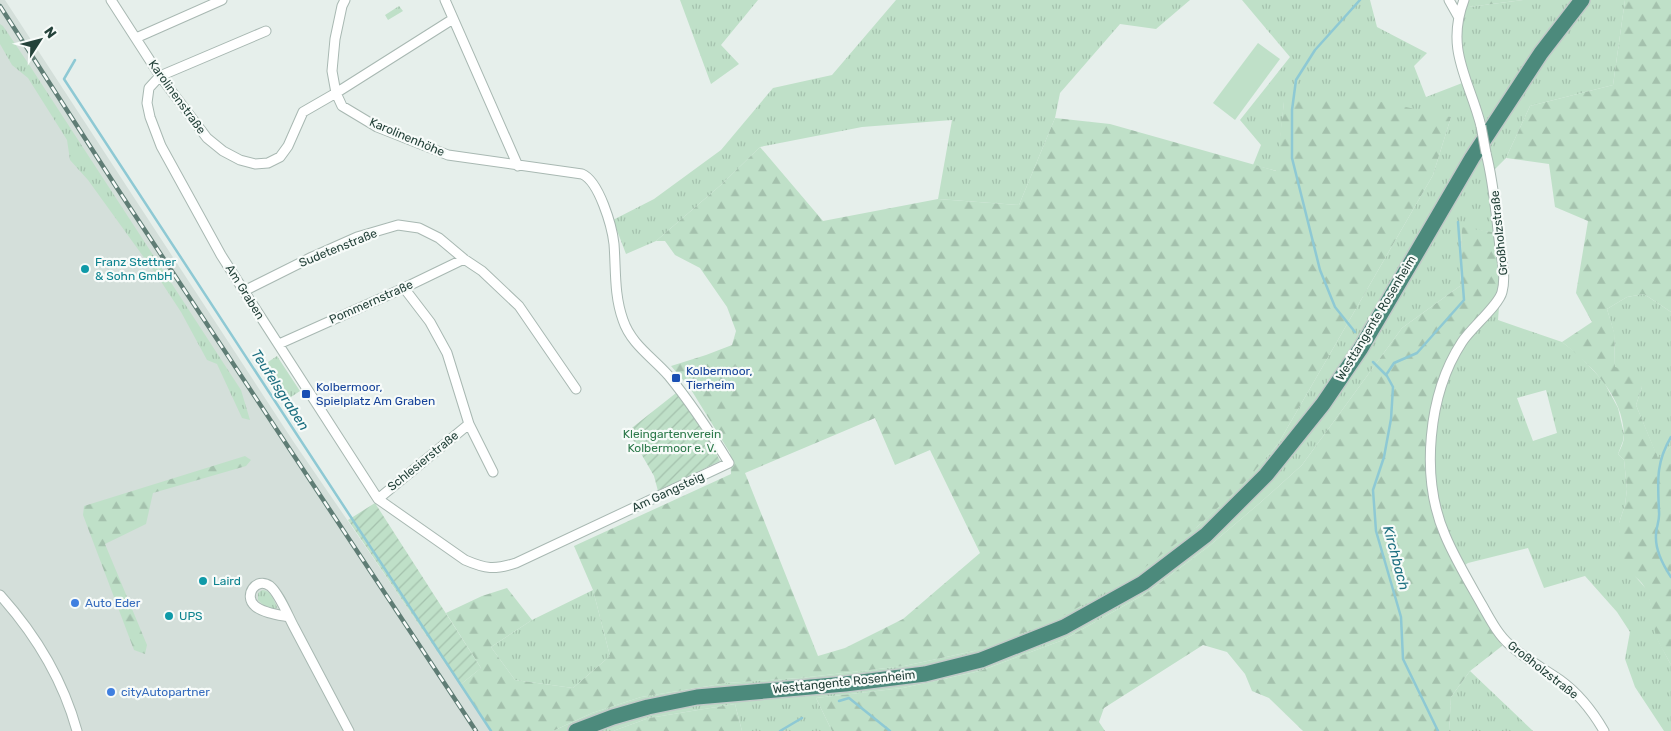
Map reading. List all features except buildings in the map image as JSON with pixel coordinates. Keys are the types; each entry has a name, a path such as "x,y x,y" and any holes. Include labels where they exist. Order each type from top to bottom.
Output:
{"highway":[{"name":"Westtangente Rosenheim","path":"580,729 648,707 697,697 845,684 925,674 981,660 1064,627 1142,583 1206,535 1266,475 1323,404 1361,348 1472,158 1541,53 1582,0"}],"street":[{"name":"Karolinenstraße","path":"110,0 160,76 207,138 223,152 240,160 254,164 268,163 280,157 288,146 303,112 336,93"},
{"path":"136,38 222,0"},
{"path":"345,0 335,38 332,71 336,93 453,19"},
{"path":"445,0 518,166"},
{"path":"1449,0 1458,16"},
{"name":"Großholzstraße","path":"1464,0 1458,16 1456,46 1481,126 1494,188 1504,280 1502,294 1462,340 1455,352 1439,395 1432,432 1430,471 1433,500 1438,518 1449,543 1477,596 1502,637 1525,657 1570,688 1586,705 1604,731"},
{"path":"160,76 266,31"},
{"name":"Am Graben","path":"160,76 149,88 147,103 161,146 221,255 378,499"},
{"name":"Karolinenhöhe","path":"336,93 342,106 377,127 448,155 588,176 601,196 613,240"},
{"name":"Sudetenstraße","path":"244,291 357,237 398,225 419,228 439,238 482,271 519,306 576,390"},
{"name":"Am Gangsteig","path":"378,499 465,560 481,566 499,569 516,563 729,463 694,408 629,334 623,321 617,298 613,240"},
{"name":"Pommernstraße","path":"278,344 464,259"},
{"name":"Schlesierstraße","path":"404,288 430,322 447,353 469,424 493,472"},
{"name":"Schlesierstraße","path":"378,499 469,424"},
{"path":"289,617 261,610 254,606 250,594 252,589 262,583 270,586 289,617 349,731"},
{"path":"0,595 18,616 48,661 73,716 77,731"}],"shaded area":[{"path":"0,0 5,0 293,441 492,731 0,731"}],"green space":[{"path":"680,0 758,0 721,45 739,64 711,84"},
{"path":"896,0 1190,0 1156,29 1120,24 1060,93 1055,118 1019,205 938,199 952,120 862,127 760,147 722,184 656,241 626,254 613,220 654,199 721,150 773,88 832,75"},
{"path":"1242,0 1370,0 1377,27 1427,53 1414,66 1426,97 1470,80 1460,45 1461,8 1523,0 1625,0 1613,85 1530,106 1506,158 1495,169 1497,233 1462,228 1460,286 1402,328 1302,465 1208,547 1145,594 1063,640 980,671 903,688 816,698 832,731 742,731 735,704 649,718 613,731 553,731 592,713 641,697 727,683 800,678 904,666 974,651 1197,527 1242,484 1278,444 1433,175 1451,117 1284,102 1277,171 1253,165 1261,145 1240,120 1290,57"},
{"path":"1464,0 1523,0 1461,8"},
{"path":"1625,0 1671,0 1671,312 1644,294 1627,297 1607,309 1614,332 1615,367 1636,373 1642,387 1636,405 1658,458 1671,446 1671,665 1658,641 1647,591 1635,576 1624,571 1620,563 1619,523 1625,505 1627,489 1624,460 1618,454 1624,436 1618,408 1604,382 1584,360 1562,342 1592,322 1576,293 1588,221 1555,207 1549,164 1506,158 1530,106 1613,85"},
{"path":"399,6 403,11 388,20 385,15"},
{"path":"0,24 28,63 241,390 250,420 242,418 217,364 207,360 181,312 158,277 88,180 70,160 67,140 28,78 12,65 0,44"},
{"path":"1258,43 1280,59 1235,120 1213,103"},
{"path":"1356,96 1451,117 1433,175 1278,444 1242,485 1197,527 1135,575 1052,622 974,651 904,666 800,678 727,683 641,697 592,713 553,731 492,731 460,685 481,668 446,613 482,596 507,588 532,620 491,647 515,680 573,688 610,656 593,590 574,546 731,474 730,453 690,388 671,366 732,345 736,331 727,307 700,268 675,255 665,241 656,241 722,184 760,147 823,221 938,199 1019,205 1055,118 1110,124 1276,171 1284,102","holes":["875,418 895,465 930,450 980,553 903,619 845,648 818,656 745,473"]},
{"path":"1462,227 1497,233 1500,294 1452,359 1431,429 1436,516 1502,646 1470,671 1451,697 1449,731 1303,731 1269,698 1252,691 1245,674 1227,652 1203,645 1104,708 1099,722 1105,731 832,731 816,698 903,688 980,671 1063,640 1145,594 1208,547 1302,465 1402,328 1460,286"},
{"path":"1500,294 1498,320 1562,342 1579,355 1604,382 1618,408 1624,434 1618,454 1624,460 1627,489 1625,505 1619,523 1634,575 1648,591 1658,640 1671,665 1671,731 1664,731 1635,687 1625,659 1630,632 1617,612 1585,576 1544,588 1528,548 1468,563 1462,567 1436,516 1431,429 1452,359","holes":["1546,390 1557,433 1533,441 1517,398"]},
{"path":"1644,294 1671,312 1671,446 1658,459 1636,405 1642,387 1615,368 1614,333 1607,309 1627,297"},
{"path":"277,356 300,391 285,401 262,366"},
{"name":"Kleingartenverein Kolbermoor e. V.","path":"676,393 701,425 720,461 658,491 654,476 628,431"},
{"path":"245,456 251,460 246,466 153,493 146,524 105,544 147,645 145,654 134,650 83,515 84,506"},
{"path":"375,503 481,668 460,685 348,520"},
{"path":"262,590 268,592 271,596 277,607 276,609 264,606 258,600 258,593"},
{"path":"593,590 610,656 573,688 515,680 491,647 532,620"},
{"path":"1470,671 1533,731 1449,731 1451,697"},
{"path":"735,704 742,731 613,731 649,718"}],"waterway":[{"name":"Kirchbach","path":"1355,332 1335,307 1320,270 1292,158 1292,110 1296,80 1315,50 1360,0"},
{"name":"Teufelsgraben","path":"75,60 64,79 491,731"},
{"path":"1386,375 1394,363 1417,353 1464,300 1458,222"},
{"name":"Kirchbach","path":"1373,362 1387,376 1393,387 1391,419 1384,457 1373,490 1376,531 1401,617 1403,659 1438,731"},
{"path":"1671,437 1660,465 1658,483 1659,515 1656,535 1660,557 1671,577"},
{"path":"839,701 849,698 890,731"},
{"path":"780,731 802,718"}],"railway":[{"path":"0,6 115,185 476,731"}],"place":[{"name":"Franz Stettner & Sohn GmbH","path":"85,269"},
{"name":"Kolbermoor, Tierheim","path":"676,378"},
{"name":"Kolbermoor, Spielplatz Am Graben","path":"306,394"},
{"name":"Laird","path":"203,581"},
{"name":"Auto Eder","path":"75,603"},
{"name":"UPS","path":"169,616"},
{"name":"cityAutopartner","path":"111,692"}]}
